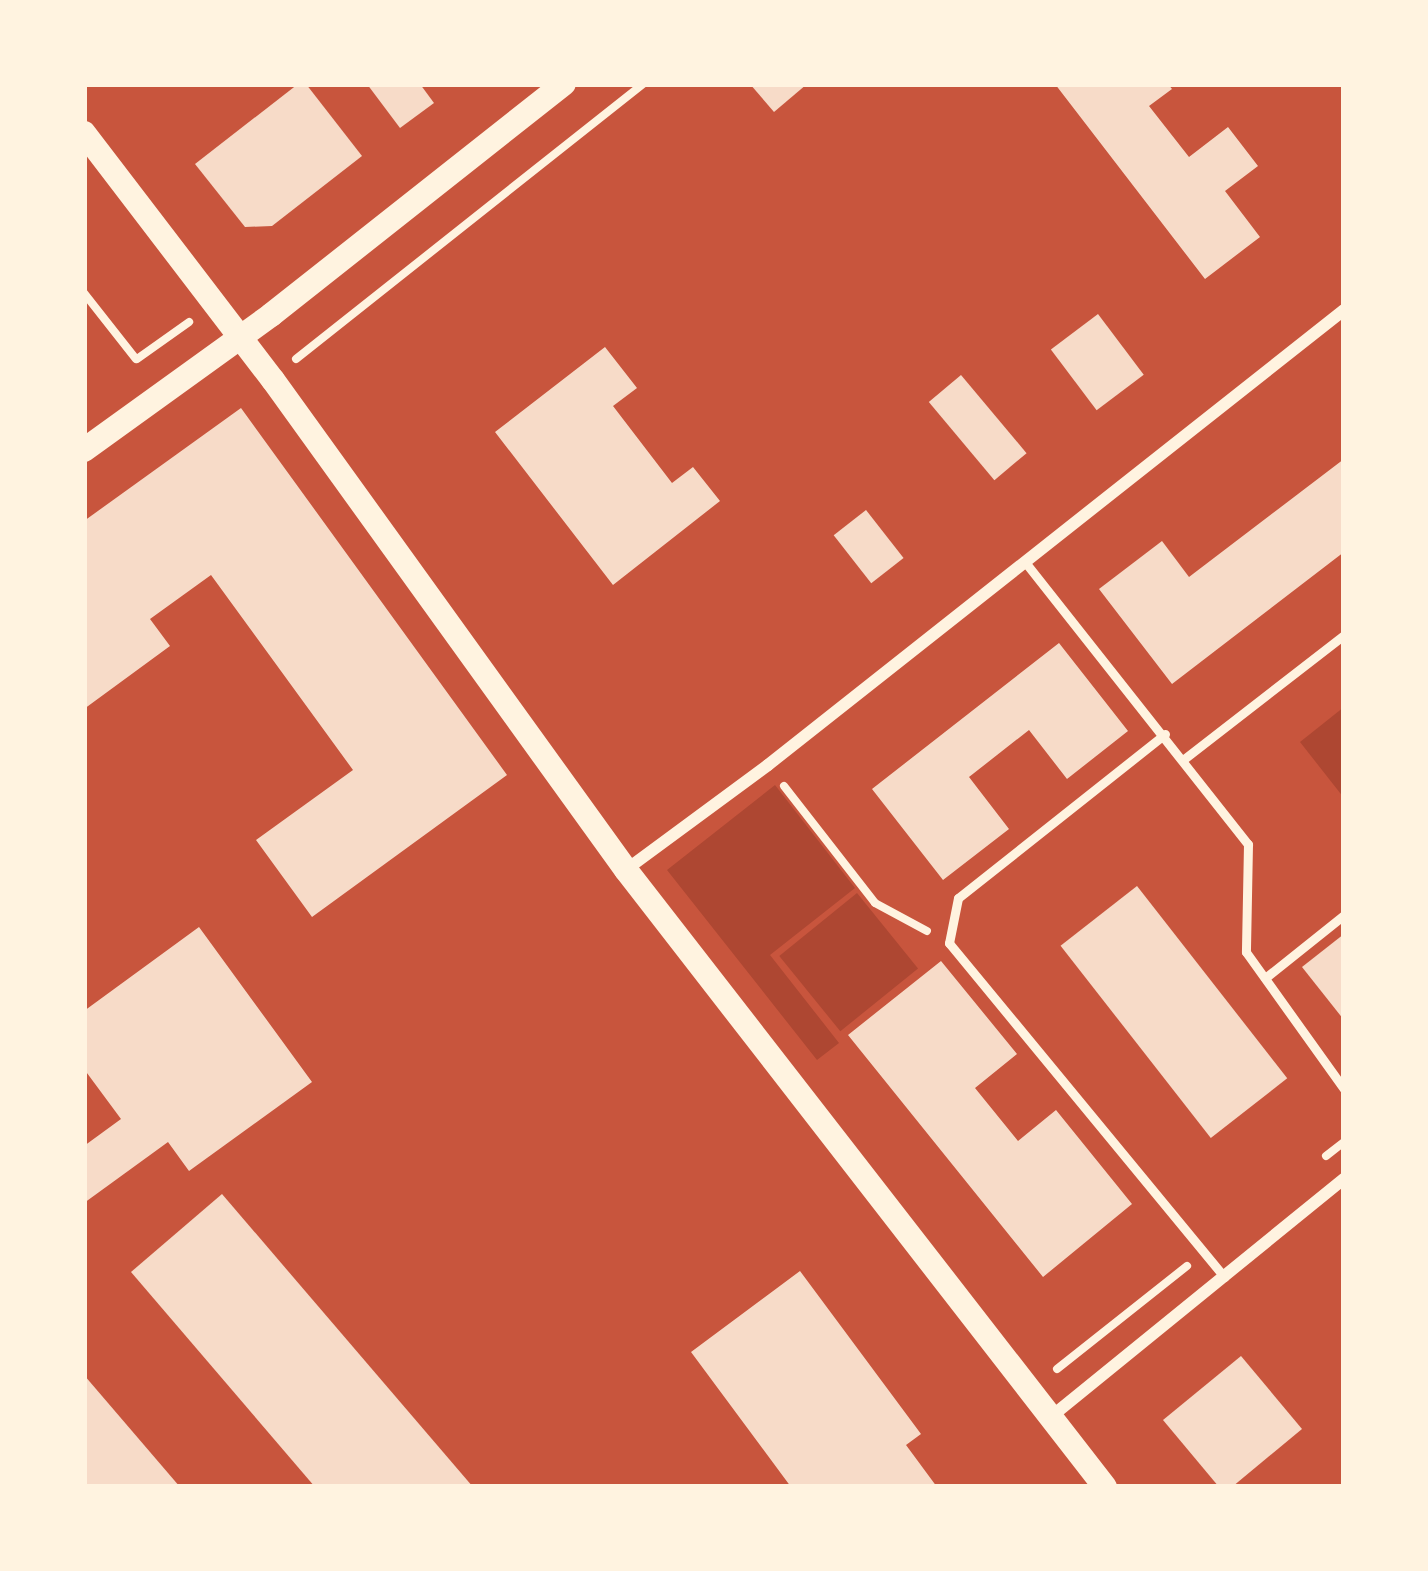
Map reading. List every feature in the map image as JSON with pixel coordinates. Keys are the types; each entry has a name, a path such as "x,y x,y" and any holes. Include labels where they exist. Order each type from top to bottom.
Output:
{"main road":[{"path":"84,450 242,337 564,84"},
{"path":"84,133 242,337 626,870 1105,1487"}],"street":[{"path":"626,870 768,765 1344,310"},
{"path":"1052,1416 1344,1179"}],"lane":[{"path":"1025,562 1248,844 1246,952 1344,1089"},
{"path":"1184,759 1344,635"},
{"path":"1165,734 958,898 949,943 1224,1276"},
{"path":"1265,978 1344,915"}],"path":[{"path":"299,356 643,84"},
{"path":"84,293 163,393"},
{"path":"768,765 875,903 949,943"}],"shaded area":[{"path":"1344,707 1344,798 1300,742"},
{"path":"775,785 855,888 770,955 839,1043 817,1060 667,870"},
{"path":"857,893 918,968 840,1031 779,956"}],"building":[{"path":"298,84 306,84 362,156 272,226 245,227 195,164"},
{"path":"367,84 420,84 434,103 400,128"},
{"path":"750,84 807,84 774,112"},
{"path":"1055,84 1168,84 1172,89 1149,106 1189,157 1228,127 1258,166 1225,191 1260,237 1205,279"},
{"path":"1098,314 1144,375 1097,410 1051,350"},
{"path":"605,347 637,388 613,406 672,483 693,467 720,501 613,585 495,432"},
{"path":"961,375 1027,453 994,480 929,402"},
{"path":"241,408 507,775 312,917 256,840 353,770 211,575 150,619 170,646 84,709 84,521"},
{"path":"1344,459 1344,552 1172,684 1099,589 1162,541 1189,577"},
{"path":"866,510 904,558 871,583 834,535"},
{"path":"1059,643 1128,731 1067,779 1029,730 969,777 1009,829 943,880 872,789"},
{"path":"1137,886 1287,1078 1211,1138 1061,946"},
{"path":"199,927 312,1082 189,1171 168,1142 84,1203 84,1146 121,1119 84,1069 84,1011"},
{"path":"1344,934 1344,1020 1302,967"},
{"path":"941,961 1017,1054 975,1088 1018,1141 1056,1110 1132,1204 1043,1277 848,1035"},
{"path":"222,1194 473,1487 315,1487 131,1272"},
{"path":"800,1271 921,1434 906,1445 937,1487 791,1487 691,1352"},
{"path":"1241,1356 1302,1429 1232,1487 1219,1487 1163,1420"},
{"path":"84,1375 180,1487 84,1487"}]}
